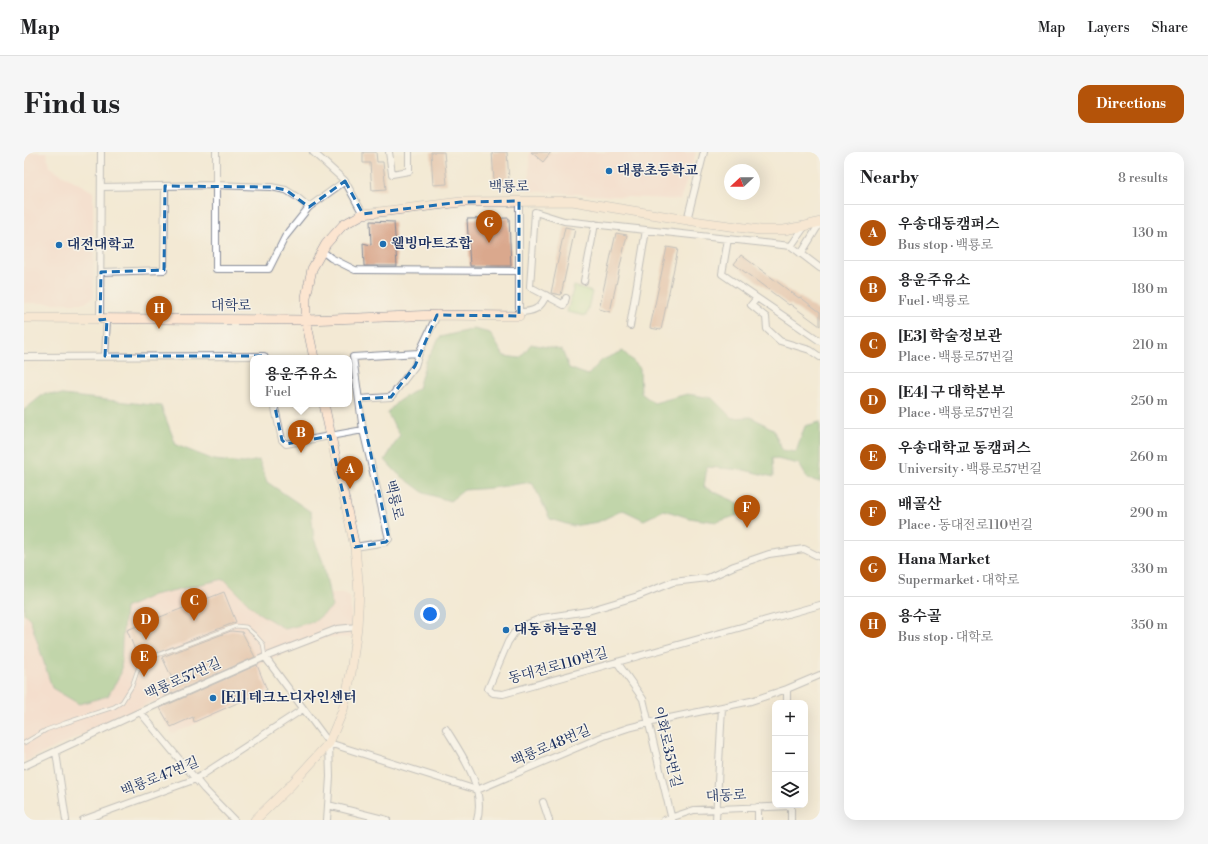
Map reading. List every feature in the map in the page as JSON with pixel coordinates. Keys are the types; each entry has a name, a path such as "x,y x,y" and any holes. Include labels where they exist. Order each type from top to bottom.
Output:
{"main road":[{"name":"백룡로","path":"313,355 306,320 306,297 312,269 326,244 343,225 363,214 461,202 572,201 687,220 760,230 784,230 820,222"},
{"name":"대학로","path":"24,318 103,320 306,320 437,315 519,314"},
{"path":"255,820 291,785 329,743 343,710 351,673 357,627 359,592 355,547 325,407"}],"street":[{"path":"101,152 101,272 105,356"},
{"path":"216,152 216,269 269,269 285,237 309,207 345,181"},
{"path":"313,152 345,181 363,214"},
{"path":"389,152 392,174 409,171 408,152"},
{"path":"687,220 704,152"},
{"path":"101,187 216,185 271,187 286,190 309,207"},
{"path":"101,272 164,270 166,186"},
{"path":"519,201 519,314 535,310 542,304 546,295"},
{"path":"566,298 564,304 530,287 535,212 564,221 791,246 820,268"},
{"path":"801,254 820,222"},
{"path":"584,281 595,224"},
{"path":"791,246 805,226"},
{"path":"630,326 646,230"},
{"path":"728,239 722,274 820,341"},
{"path":"322,251 331,258 355,270 518,271"},
{"path":"757,298 751,305 766,317 767,329 780,340 810,350 820,357"},
{"path":"359,399 391,397 415,366 419,353 437,315"},
{"name":"백룡로","path":"355,547 386,542 388,539 363,430 353,357 419,353"},
{"path":"24,357 250,356"},
{"path":"275,407 282,440 286,444 363,430"},
{"name":"동대전로110번길","path":"820,557 804,549 769,554 734,566 708,578 673,582 638,596 588,610 542,618 525,625 514,633 508,642 488,689 493,693 503,694 820,605"},
{"name":"백룡로57번길","path":"24,766 140,712 265,657 337,629 357,627"},
{"path":"265,657 329,743 477,790"},
{"name":"이화로35번길","path":"617,662 643,699 671,819"},
{"path":"787,700 787,689 820,675"},
{"name":"백룡로48번길","path":"477,790 604,736 648,724 751,701 787,689"},
{"path":"716,820 722,708"},
{"name":"백룡로47번길","path":"83,820 196,779 303,709"},
{"path":"140,712 196,779 234,820"},
{"path":"446,729 469,768 477,790 479,813 477,820"},
{"path":"327,820 330,777 329,743"},
{"path":"56,752 66,820"},
{"path":"543,802 549,820"},
{"path":"328,805 387,820"},
{"path":"758,806 758,820"},
{"name":"대동로","path":"664,820 671,819 694,810 772,806"},
{"path":"791,808 791,820"}],"lane":[{"path":"24,743 46,730 114,707 122,702 132,686 139,666 144,660 236,626 246,627 255,635 263,644 265,657"}],"highlighted area":[{"path":"345,181 363,214 461,202 519,201 519,316 437,315 415,366 391,397 359,399 389,539 386,542 355,547 330,436 286,444 282,440 264,356 105,356 107,319 100,320 101,272 164,270 165,186 271,187 286,190 309,207"}],"shaded area":[{"name":"대전대학교","path":"24,152 47,152 49,167 93,192 94,297 85,303 24,303"},
{"name":"대룡초등학교","path":"529,152 696,152 680,200 529,191"},
{"path":"225,568 325,593 343,593 350,596 352,638 327,637 259,663 270,691 172,734 153,702 24,762 24,574"}],"green space":[{"path":"574,286 592,292 586,316 567,312"},
{"path":"474,329 490,333 504,356 520,358 531,344 562,350 569,368 588,375 602,360 623,351 640,368 641,393 654,403 687,394 712,398 732,418 751,417 773,429 782,450 796,452 805,426 820,422 820,482 808,479 799,464 772,458 773,477 744,470 707,467 704,487 753,510 717,522 689,518 664,510 644,520 623,510 598,522 573,526 550,519 532,482 492,488 464,490 450,501 424,493 397,473 385,460 400,435 387,413 397,402 418,388 426,361 440,337"},
{"path":"45,393 161,406 176,445 214,460 244,463 259,460 267,482 311,512 314,539 323,562 332,607 315,621 285,629 257,612 224,579 153,595 125,608 121,673 108,696 79,704 52,688 30,619 24,613 24,410"}],"building":[{"path":"363,152 376,152 377,162 383,162 386,190 372,191 370,163 363,163"},
{"path":"431,152 444,152 447,184 433,185"},
{"path":"492,152 507,152 509,180 494,181"},
{"path":"531,152 551,152 543,162"},
{"path":"509,218 511,266 470,266 467,219"},
{"name":"웰빙마트조합","path":"370,221 394,222 397,266 364,266 363,243 371,245"},
{"path":"565,227 575,229 561,295 551,293"},
{"path":"616,233 627,235 610,312 599,309"},
{"path":"667,247 678,249 661,330 650,328"},
{"path":"741,255 820,312 820,326 734,264"},
{"path":"224,592 236,622 139,660 127,630"},
{"path":"231,631 242,632 255,657 166,696 160,683 172,678 162,657"},
{"name":"[E1] 테크노디자인센터","path":"257,665 267,690 194,722 193,717 171,727 160,708"}],"place":[{"name":"대룡초등학교","path":"609,171"},
{"name":"Hana Market","path":"489,243"},
{"name":"웰빙마트조합","path":"383,244"},
{"name":"대전대학교","path":"59,245"},
{"name":"용수골","path":"159,329"},
{"name":"용운주유소","path":"301,453"},
{"name":"우송대동캠퍼스","path":"350,489"},
{"name":"배골산","path":"747,528"},
{"name":"[E3] 학술정보관","path":"194,621"},
{"name":"대동 하늘공원","path":"506,630"},
{"name":"[E4] 구 대학본부","path":"146,640"},
{"name":"우송대학교 동캠퍼스","path":"144,677"},
{"name":"[E1] 테크노디자인센터","path":"213,698"}]}
